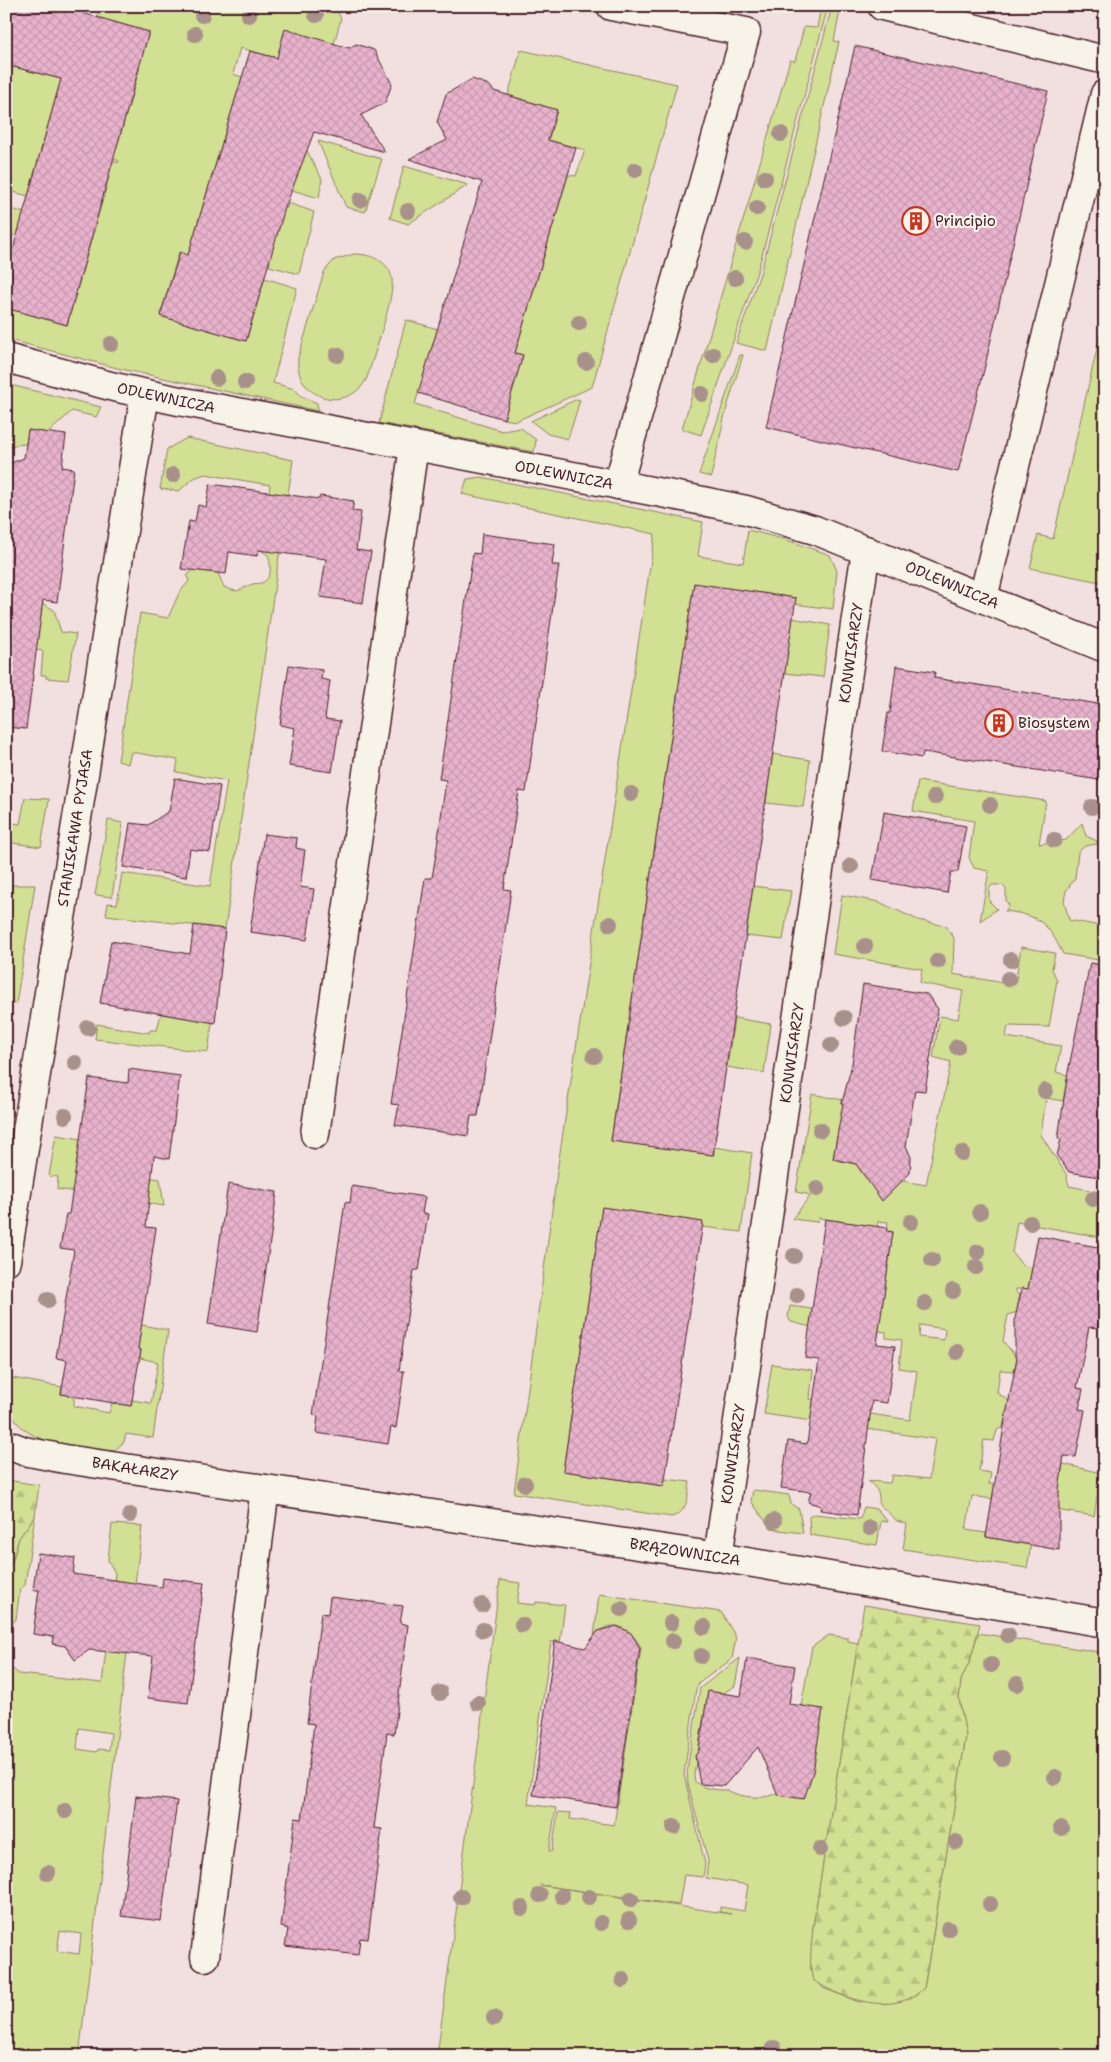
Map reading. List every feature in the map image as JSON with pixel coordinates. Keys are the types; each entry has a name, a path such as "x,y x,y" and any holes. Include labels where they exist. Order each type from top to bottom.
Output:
{"street":[{"path":"611,6 746,32 618,485"},
{"path":"882,6 1095,56 1105,60"},
{"path":"983,598 1105,94"},
{"name":"ODLEWNICZA","path":"6,358 145,394 763,514 815,530 1105,648"},
{"name":"STANISŁAWA PYJASA","path":"6,1261 145,394"},
{"path":"315,1134 414,446"},
{"name":"KONWISARZY","path":"718,1557 866,550"},
{"name":"BAKAŁARZY","path":"6,1444 24,1451 65,1459 265,1489"},
{"path":"205,1957 265,1489"},
{"name":"BRĄZOWNICZA","path":"265,1489 718,1557 1105,1623"}],"green space":[{"path":"100,6 316,6 336,10 341,18 334,44 285,30 277,58 240,48 233,74 242,77 188,255 179,252 160,316 246,341 265,278 297,288 273,383 295,389 301,396 317,403 318,411 121,369 6,339 6,308 67,325 109,177 104,175 108,159 118,163 119,161 109,157 114,142 118,143 140,67 135,66 143,53 149,32 97,17"},
{"path":"821,6 828,6 759,266 701,435 682,429 790,60 795,61 804,27 817,28"},
{"path":"832,6 841,6 834,41 839,42 767,351 736,343 761,271"},
{"path":"521,50 677,84 592,387 516,421 504,419 523,355 515,353 568,175 576,176 585,150 548,140 557,110 508,95"},
{"path":"6,65 61,79 28,196 6,190"},
{"path":"299,136 322,179 319,198 292,190"},
{"path":"318,141 382,159 365,212 346,207"},
{"path":"404,166 468,185 408,224 390,218"},
{"path":"288,203 314,212 299,274 269,266 270,261 262,259 278,206 287,208"},
{"path":"6,207 27,214 20,237 6,233"},
{"path":"354,254 378,259 387,267 392,279 390,299 367,378 358,389 348,396 336,399 324,397 313,392 304,384 299,372 298,358 324,272 334,260"},
{"path":"1105,314 1105,583 1030,568 1038,535 1053,539"},
{"path":"406,320 438,329 415,404 502,431 521,428 536,440 534,452 379,423"},
{"path":"740,355 743,355 725,414 711,477 699,474"},
{"path":"6,384 101,407 96,417 72,411 48,433 28,430 26,444 6,446"},
{"path":"577,399 580,400 568,439 548,434 531,421"},
{"path":"187,438 293,460 225,929 106,915 108,903 117,904 122,873 210,886 227,781 176,772 178,760 131,752 128,764 118,761 140,613 168,618 179,593 189,581 187,576 193,570 218,573 224,587 237,591 265,581 270,571 268,555 262,551 270,485 205,474 194,478 179,491 160,489 167,449"},
{"path":"481,477 703,522 698,556 743,563 748,530 787,540 830,555 837,571 833,609 794,604 795,598 694,584 611,1140 712,1155 714,1155 714,1147 752,1153 741,1232 703,1227 702,1222 602,1208 563,1471 664,1486 665,1479 690,1482 688,1498 684,1508 677,1515 671,1517 514,1493 558,1165 655,534 462,494 467,479"},
{"path":"6,498 14,503 7,550 6,550"},
{"path":"40,602 54,610 61,632 76,634 68,680 46,678 46,675 41,675 43,651 6,646"},
{"path":"792,618 830,625 823,677 784,673"},
{"path":"772,754 810,760 803,807 766,803"},
{"path":"918,781 1046,801 1039,844 1066,840 1082,823 1086,836 1097,841 1097,844 1085,846 1078,852 1075,878 1066,891 1064,901 1069,920 1105,927 1105,961 1063,954 1058,943 1041,922 1026,915 1005,911 1009,906 1006,900 1006,889 1002,885 992,885 989,889 989,901 997,909 980,921 989,871 974,868 969,858 974,821 913,811"},
{"path":"25,798 49,799 41,847 6,842 6,822 20,824"},
{"path":"108,820 123,823 112,897 95,895"},
{"path":"12,885 35,885 16,1004 6,1003 6,920"},
{"path":"753,886 791,891 783,940 746,936"},
{"path":"842,895 879,902 918,920 946,926 954,938 953,974 1015,985 1021,947 1055,953 1052,969 1057,980 1049,1027 1008,1026 1006,1037 1061,1046 1056,1072 1068,1075 1063,1101 1046,1098 1041,1135 1066,1174 1069,1186 1105,1193 1105,1238 1017,1222 1012,1252 1022,1265 1032,1268 1028,1289 1015,1289 1019,1297 1017,1312 1008,1315 1003,1341 1017,1358 1014,1371 1000,1370 997,1393 1009,1401 1003,1427 997,1430 994,1441 984,1440 979,1471 991,1473 989,1484 995,1484 992,1499 972,1496 966,1530 986,1533 986,1537 1031,1545 1027,1568 903,1549 907,1524 897,1521 879,1504 877,1491 868,1481 890,1483 892,1475 929,1479 935,1439 764,1414 772,1364 813,1370 810,1399 851,1404 851,1411 910,1420 917,1371 899,1368 902,1340 886,1338 886,1332 851,1327 811,1327 791,1322 788,1317 790,1306 819,1310 884,1293 893,1232 887,1231 888,1222 878,1221 877,1227 818,1218 817,1222 792,1219 811,1195 796,1192 812,1094 843,1100 842,1103 850,1104 837,1136 833,1159 856,1164 863,1174 926,1185 951,1062 933,1057 940,1016 958,1019 963,991 920,983 922,969 833,954","holes":["920,1325 945,1329 944,1340 919,1337"]},
{"path":"221,959 208,1052 95,1039 97,1024 149,1033 150,1030 157,1030 161,1014 186,1018"},
{"path":"734,1018 771,1024 764,1073 727,1067"},
{"path":"56,1135 81,1139 132,1175 160,1179 164,1206 57,1189 58,1177 49,1176"},
{"path":"85,1314 168,1330 153,1438 126,1434 124,1442 114,1451 76,1446 40,1438 25,1430 14,1418 8,1400 7,1377 62,1387 61,1394 74,1397 74,1406 109,1413 112,1403 131,1406 132,1400 151,1403 158,1362 140,1358 141,1350 80,1339"},
{"path":"1063,1464 1101,1473 1094,1516 1055,1510"},
{"path":"6,1480 39,1485 35,1516 19,1538 12,1562 6,1571"},
{"path":"753,1490 789,1495 791,1504 799,1509 803,1533 771,1529 751,1501"},
{"path":"864,1507 877,1509 888,1522 881,1521 877,1545 810,1535 809,1517 814,1514 860,1519"},
{"path":"35,1516 25,1585 20,1589 16,1619 6,1632 6,1571 12,1562 19,1538"},
{"path":"112,1524 142,1526 79,2056 6,2056 6,1660 10,1667 19,1674 102,1683 115,1573 108,1560","holes":["79,1728 111,1733 109,1750 98,1749 97,1752 77,1749","60,1931 81,1934 79,1954 57,1951"]},
{"path":"500,1580 520,1583 517,1603 535,1605 536,1602 565,1605 560,1643 551,1642 528,1804 556,1808 549,1851 552,1851 558,1812 571,1813 570,1819 614,1825 641,1648 632,1635 620,1627 607,1627 594,1637 599,1594 721,1612 736,1637 732,1659 699,1683 696,1689 684,1774 705,1864 703,1877 684,1875 679,1905 540,1885 731,1914 720,1912 720,1907 744,1911 748,1885 706,1878 708,1861 688,1784 687,1771 700,1688 740,1658 735,1686 723,1693 708,1692 694,1774 695,1782 706,1788 726,1790 746,1796 763,1797 778,1793 783,1796 799,1798 801,1706 812,1647 829,1635 848,1638 848,1641 858,1643 813,1927 810,1970 823,1988 859,2002 924,1988 966,1736 959,1699 961,1680 970,1661 978,1633 1105,1653 1105,1980 1100,2012 1105,2013 1105,2056 437,2056"},
{"path":"864,1605 980,1624 970,1661 961,1680 959,1699 966,1736 924,1988 908,1999 884,2003 871,2003 834,1992 813,1980 811,1968 813,1927"}],"building":[{"path":"6,6 58,6 149,32 67,325 6,308 6,252 12,253 61,79 6,65"},
{"path":"285,29 349,48 356,44 374,50 392,84 385,103 361,115 385,152 314,132 285,208 246,341 160,316 180,252 188,255 250,51 277,58"},
{"name":"Principio","path":"855,46 1048,91 984,370 958,472 766,427"},
{"path":"472,79 489,85 494,91 557,110 548,140 576,148 515,353 523,355 504,419 418,393 482,182 409,159 447,140 437,122 446,94"},
{"path":"28,430 66,435 62,467 74,469 57,602 43,600 26,729 6,727 6,553 13,505 6,498 6,465 24,458"},
{"path":"210,484 319,499 320,496 354,501 352,511 361,512 356,550 371,552 363,603 320,597 326,559 258,550 257,556 229,552 226,574 181,569 189,521 195,522 198,505 206,507"},
{"path":"482,534 555,544 552,565 559,565 526,792 519,791 504,889 511,890 478,1116 471,1116 468,1136 395,1125 399,1105 391,1104 425,878 432,878 436,854 446,780 439,779 473,553 480,554"},
{"path":"694,583 796,598 713,1155 611,1141"},
{"path":"289,665 322,670 321,679 330,681 325,719 340,721 332,772 289,766 295,728 280,725"},
{"name":"Biosystem","path":"896,666 935,672 934,678 1105,705 1105,781 923,752 922,758 882,751 888,713 890,713"},
{"path":"175,778 220,786 210,852 190,849 186,877 123,867 130,823 148,825 169,811"},
{"path":"884,812 966,826 958,872 951,872 947,893 872,880"},
{"path":"264,834 297,838 296,848 305,850 300,887 314,889 307,940 250,932"},
{"path":"194,925 225,929 215,1023 100,1003 111,941 190,954"},
{"path":"1090,963 1105,965 1105,1178 1069,1172 1057,1156 1061,1139 1058,1138 1068,1072"},
{"path":"863,984 927,994 938,1009 925,1091 915,1090 906,1146 911,1157 910,1173 882,1201 856,1164 833,1159 842,1103 852,1064"},
{"path":"129,1069 180,1076 169,1159 154,1156 146,1227 156,1228 138,1349 141,1350 131,1406 61,1394 67,1360 56,1358 74,1250 60,1248 66,1214 69,1214 89,1078 128,1083"},
{"path":"228,1184 277,1192 257,1332 208,1324"},
{"path":"352,1186 425,1197 422,1213 428,1214 419,1270 414,1270 399,1371 404,1371 396,1428 391,1427 388,1444 316,1433 318,1416 313,1415 345,1202 350,1203"},
{"path":"602,1207 703,1222 664,1486 563,1471"},
{"path":"825,1219 888,1228 887,1231 893,1232 877,1344 895,1346 887,1403 872,1401 857,1515 820,1510 821,1506 808,1502 811,1492 781,1488 788,1441 807,1444 819,1360 805,1358"},
{"path":"1038,1236 1103,1248 1097,1278 1105,1279 1103,1304 1098,1328 1089,1327 1077,1388 1083,1389 1079,1409 1085,1410 1076,1457 1064,1456 1059,1489 1059,1550 986,1537 1017,1358 1015,1357 1015,1318 1022,1288 1028,1289"},
{"path":"38,1553 75,1558 73,1574 162,1587 163,1578 204,1583 188,1703 148,1698 153,1656 89,1650 75,1660 65,1646 53,1644 54,1637 33,1634 39,1590 33,1590"},
{"path":"330,1597 403,1606 400,1623 408,1625 394,1734 387,1733 374,1828 382,1829 368,1939 360,1938 358,1955 285,1946 288,1929 281,1927 295,1818 302,1819 314,1724 307,1723 321,1613 328,1614"},
{"path":"617,1626 631,1633 640,1648 616,1807 533,1795 555,1641 585,1648 598,1631"},
{"path":"747,1658 795,1666 789,1704 823,1709 813,1772 804,1799 778,1795 758,1747 724,1786 700,1784 695,1756 699,1750 708,1691 741,1696"},
{"path":"136,1796 177,1801 161,1921 121,1916"}],"place":[{"name":"Principio","path":"916,221"},
{"name":"Biosystem","path":"999,723"}]}
